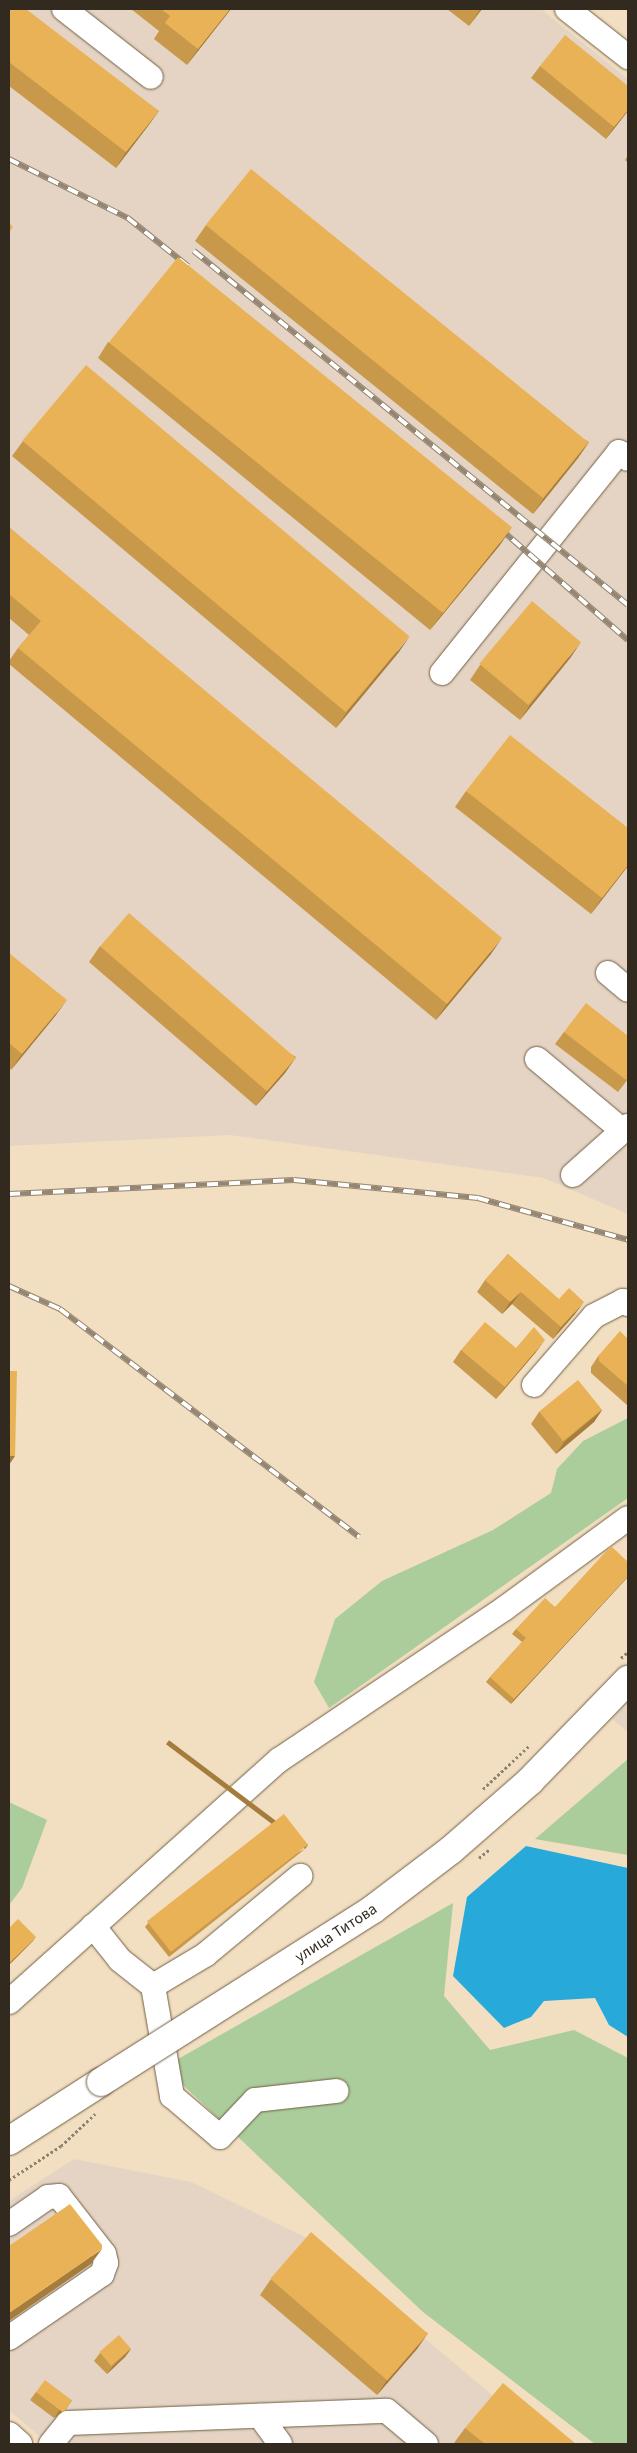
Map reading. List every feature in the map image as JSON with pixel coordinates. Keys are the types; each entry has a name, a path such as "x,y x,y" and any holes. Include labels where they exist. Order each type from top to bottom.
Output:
{"main road":[{"name":"улица Титова","path":"9,2141 372,1910 451,1850 530,1781 622,1672"}],"street":[{"path":"64,9 151,77"},
{"path":"567,9 628,57"},
{"path":"442,673 619,452 628,459"},
{"path":"608,973 628,990"},
{"path":"537,1059 626,1128 573,1175"},
{"path":"534,1385 594,1316 623,1301 628,1304"},
{"path":"9,2002 280,1760 505,1608 628,1518"},
{"path":"152,1986 205,1955 300,1876"},
{"path":"93,1926 120,1960 152,1986 172,2096 220,2137 255,2100 337,2091"},
{"path":"9,2224 48,2198 59,2196 104,2254 106,2263 102,2274 9,2338"},
{"path":"50,2444 68,2423 387,2411 426,2444"},
{"path":"260,2416 280,2444"},
{"path":"9,2434 20,2444"}],"path":[{"path":"622,1672 628,1652"},
{"path":"476,1795 534,1742"},
{"path":"9,2180 61,2146 97,2112"}],"shaded area":[{"path":"9,9 541,9 628,79 628,1214 544,1178 230,1135 9,1146"},
{"path":"628,1700 628,1732 612,1719"},
{"path":"74,2159 191,2182 305,2237 550,2444 49,2444 9,2410 9,2201"}],"green space":[{"path":"628,1418 628,1498 329,1708 314,1682 335,1619 382,1581 493,1530 551,1493 557,1469 583,1441"},
{"path":"628,1759 628,1855 535,1839"},
{"path":"9,1802 47,1820 22,1888 9,1905"},
{"path":"453,1903 444,1996 490,2050 574,2030 628,2058 628,2444 595,2444 423,2312 164,2067"}],"water":[{"path":"526,1846 628,1868 628,2037 609,2025 595,1998 544,2001 531,2017 504,2028 453,1976 467,1897"}],"building":[{"path":"9,9 26,9 159,111 126,152 9,62"},
{"path":"161,9 230,9 198,49 165,23 170,16"},
{"path":"565,35 628,86 628,110 614,127 540,66"},
{"path":"251,169 588,442 543,498 206,225"},
{"path":"9,223 13,227 9,233"},
{"path":"178,257 512,528 443,613 109,342"},
{"path":"86,365 409,636 346,712 22,441"},
{"path":"9,527 502,938 447,1004 18,648 41,621 9,594"},
{"path":"532,601 581,642 528,705 479,664"},
{"path":"510,735 628,828 628,865 602,898 466,791"},
{"path":"129,913 296,1058 267,1091 100,946"},
{"path":"9,953 67,1000 22,1054 9,1043"},
{"path":"586,1003 628,1036 628,1078 626,1080 564,1032"},
{"path":"508,1254 559,1299 569,1288 584,1302 561,1327 521,1292 510,1302 485,1280"},
{"path":"485,1322 516,1348 534,1327 545,1340 505,1387 461,1350"},
{"path":"620,1331 628,1339 628,1386 599,1361 599,1355"},
{"path":"9,1371 17,1371 15,1456 9,1456"},
{"path":"578,1380 602,1410 563,1441 539,1411"},
{"path":"611,1546 628,1562 628,1576 514,1699 490,1677 526,1638 516,1629 545,1598 555,1607"},
{"path":"284,1814 308,1845 171,1952 147,1921"},
{"path":"18,1919 36,1937 9,1963 9,1928"},
{"path":"70,2204 102,2245 102,2249 9,2313 9,2246"},
{"path":"311,2232 428,2334 387,2380 270,2279"},
{"path":"119,2335 131,2349 111,2366 99,2352"},
{"path":"45,2380 72,2400 63,2412 36,2392"},
{"path":"503,2383 576,2444 485,2444 465,2428"}],"railway":[{"path":"9,159 128,218 188,266"},
{"path":"194,251 628,605"},
{"path":"496,525 628,640"},
{"path":"9,1194 294,1180 478,1198 628,1240"},
{"path":"9,1286 60,1309 359,1537"}]}
